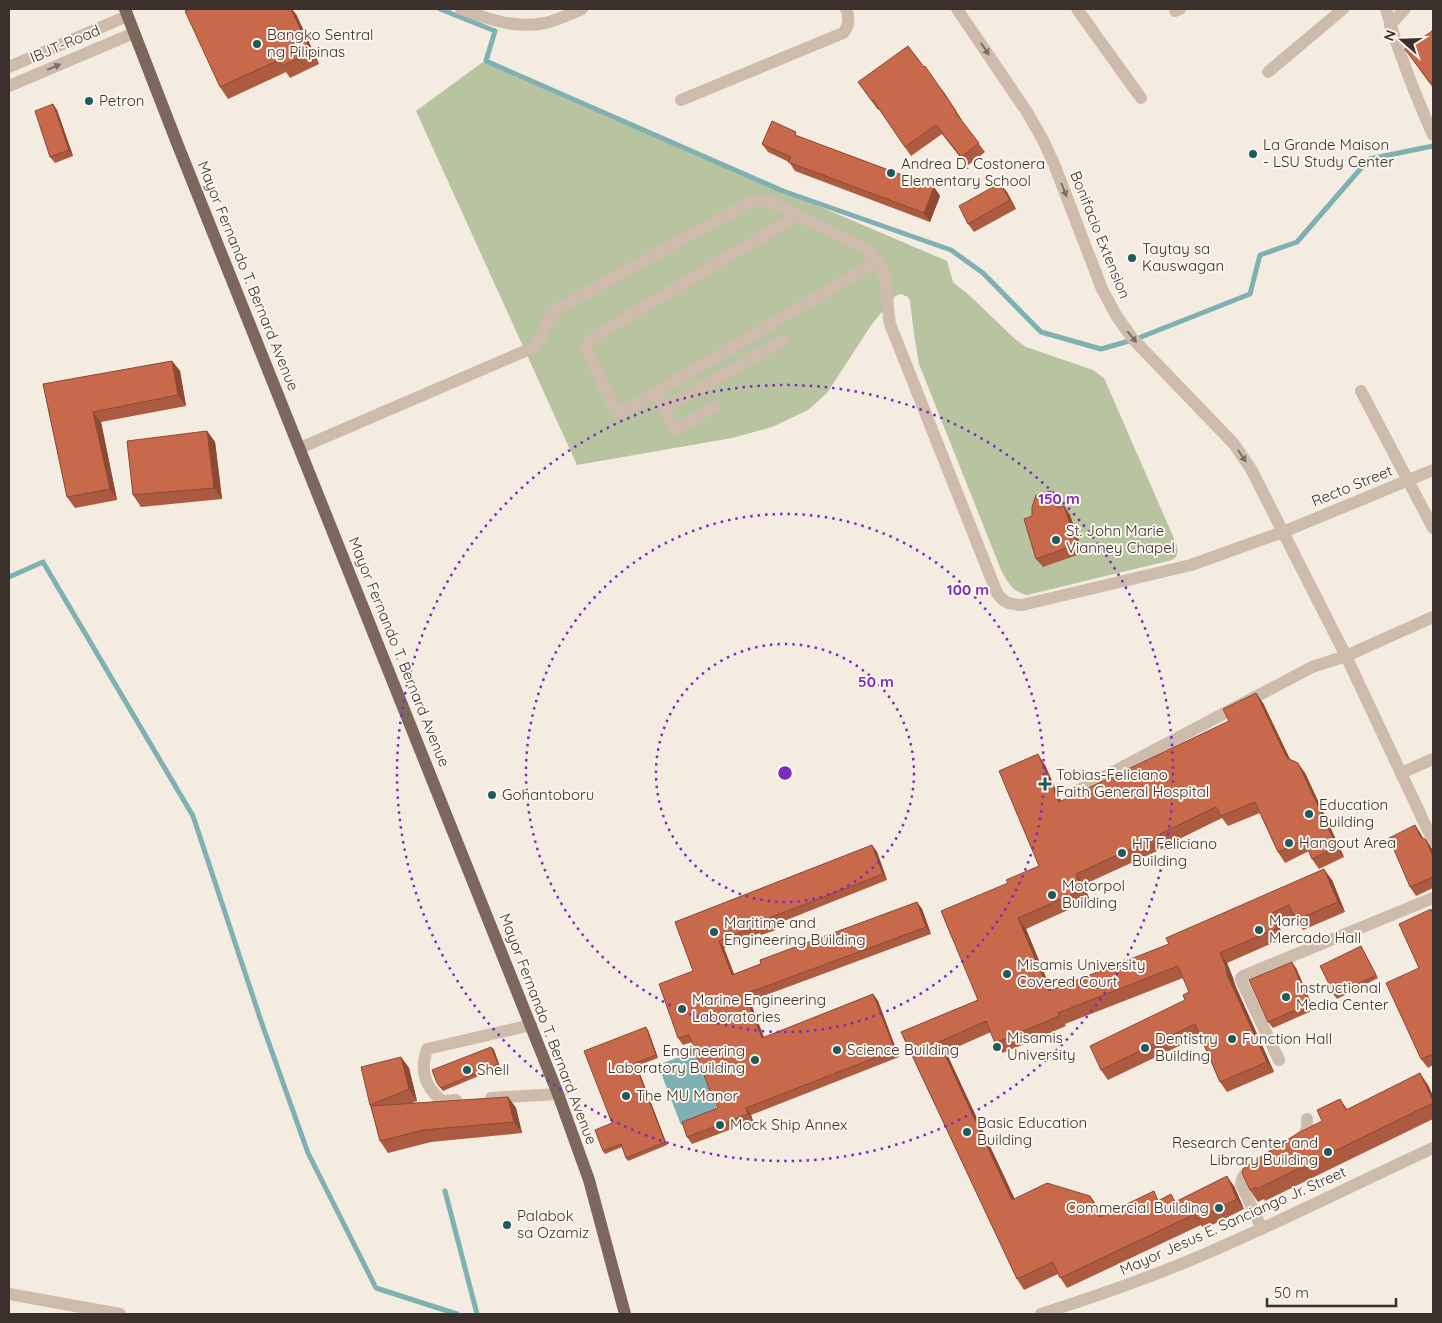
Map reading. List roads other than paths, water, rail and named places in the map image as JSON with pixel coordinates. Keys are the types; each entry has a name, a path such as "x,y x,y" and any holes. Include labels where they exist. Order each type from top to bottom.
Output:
{"main road":[{"name":"Mayor Fernando T. Bernard Avenue","path":"126,12 558,1094 588,1180 625,1314"}],"street":[{"path":"461,9 485,18 523,25 543,23 582,9"},
{"path":"681,100 843,33 849,21 846,9"},
{"name":"Bonifacio Extension","path":"957,9 1027,112 1043,140 1102,289 1116,315 1132,338 1234,444 1251,469 1346,656 1433,841"},
{"path":"1077,9 1140,98"},
{"path":"1268,72 1343,9"},
{"path":"1386,9 1390,25 1404,53 1419,103 1433,135"},
{"path":"1390,25 1405,9"},
{"name":"IBJT-Road","path":"9,66 66,42 126,12"},
{"name":"IBJT-Road","path":"9,86 134,33"},
{"path":"66,42 73,58"},
{"path":"300,448 532,348 540,339 549,318 557,309 756,200 770,202 798,215 865,248 878,261 622,412 616,412 613,408 586,350 588,342 798,215"},
{"name":"Recto Street","path":"878,261 886,276 888,308 893,332 997,593 1003,601 1022,605 1191,565 1283,532 1433,470"},
{"path":"665,408 784,340"},
{"path":"657,391 673,427 676,429 714,407"},
{"path":"1361,391 1433,528"},
{"path":"1077,791 1312,667 1346,656 1433,617"},
{"path":"1401,773 1433,759"},
{"path":"1280,1060 1242,982 1242,976 1433,898"},
{"path":"531,1025 427,1049 423,1060 426,1082 435,1096 442,1102 558,1094"},
{"path":"1288,1147 1305,1135 1308,1128 1307,1119"},
{"name":"Mayor Jesus E. Sanciango Jr. Street","path":"1041,1314 1122,1288 1204,1254 1262,1229 1433,1148"},
{"path":"1262,1229 1241,1182 1247,1172 1270,1157"},
{"path":"9,1294 120,1314"}],"water":[{"path":"695,1051 718,1111 681,1125 658,1065"}],"waterway":[{"path":"440,9 495,31 486,61 783,191 951,250 983,273 1041,332 1101,349 1129,341"},
{"path":"1141,337 1250,294 1260,255 1297,242 1369,159 1433,146"},
{"path":"9,577 43,562 193,816 261,1021 308,1153 376,1288 457,1314"},
{"path":"445,1191 477,1314"}],"place":[{"name":"Bangko Sentral ng Pilipinas","path":"257,44"},
{"name":"Petron","path":"89,101"},
{"name":"La Grande Maison - LSU Study Center","path":"1253,154"},
{"name":"Andrea D. Costonera Elementary School","path":"891,173"},
{"name":"Taytay sa Kauswagan","path":"1132,258"},
{"name":"St. John Marie Vianney Chapel","path":"1056,540"},
{"name":"Tobias-Feliciano Faith General Hospital","path":"1045,784"},
{"name":"Gohantoboru","path":"492,795"},
{"name":"Education Building","path":"1309,814"},
{"name":"Hangout Area","path":"1289,843"},
{"name":"HT Feliciano Building","path":"1122,853"},
{"name":"Motorpol Building","path":"1052,895"},
{"name":"Maria Mercado Hall","path":"1259,930"},
{"name":"Maritime and Engineering Building","path":"714,932"},
{"name":"Misamis University Covered Court","path":"1007,974"},
{"name":"Instructional Media Center","path":"1286,997"},
{"name":"Marine Engineering Laboratories","path":"682,1009"},
{"name":"Function Hall","path":"1232,1039"},
{"name":"Misamis University","path":"997,1047"},
{"name":"Dentistry Building","path":"1145,1048"},
{"name":"Science Building","path":"837,1050"},
{"name":"Engineering Laboratory Building","path":"755,1060"},
{"name":"Shell","path":"467,1070"},
{"name":"The MU Manor","path":"626,1096"},
{"name":"Mock Ship Annex","path":"720,1125"},
{"name":"Basic Education Building","path":"967,1132"},
{"name":"Research Center and Library Building","path":"1328,1152"},
{"name":"Commercial Building","path":"1219,1208"},
{"name":"Palabok sa Ozamiz","path":"507,1225"}]}
